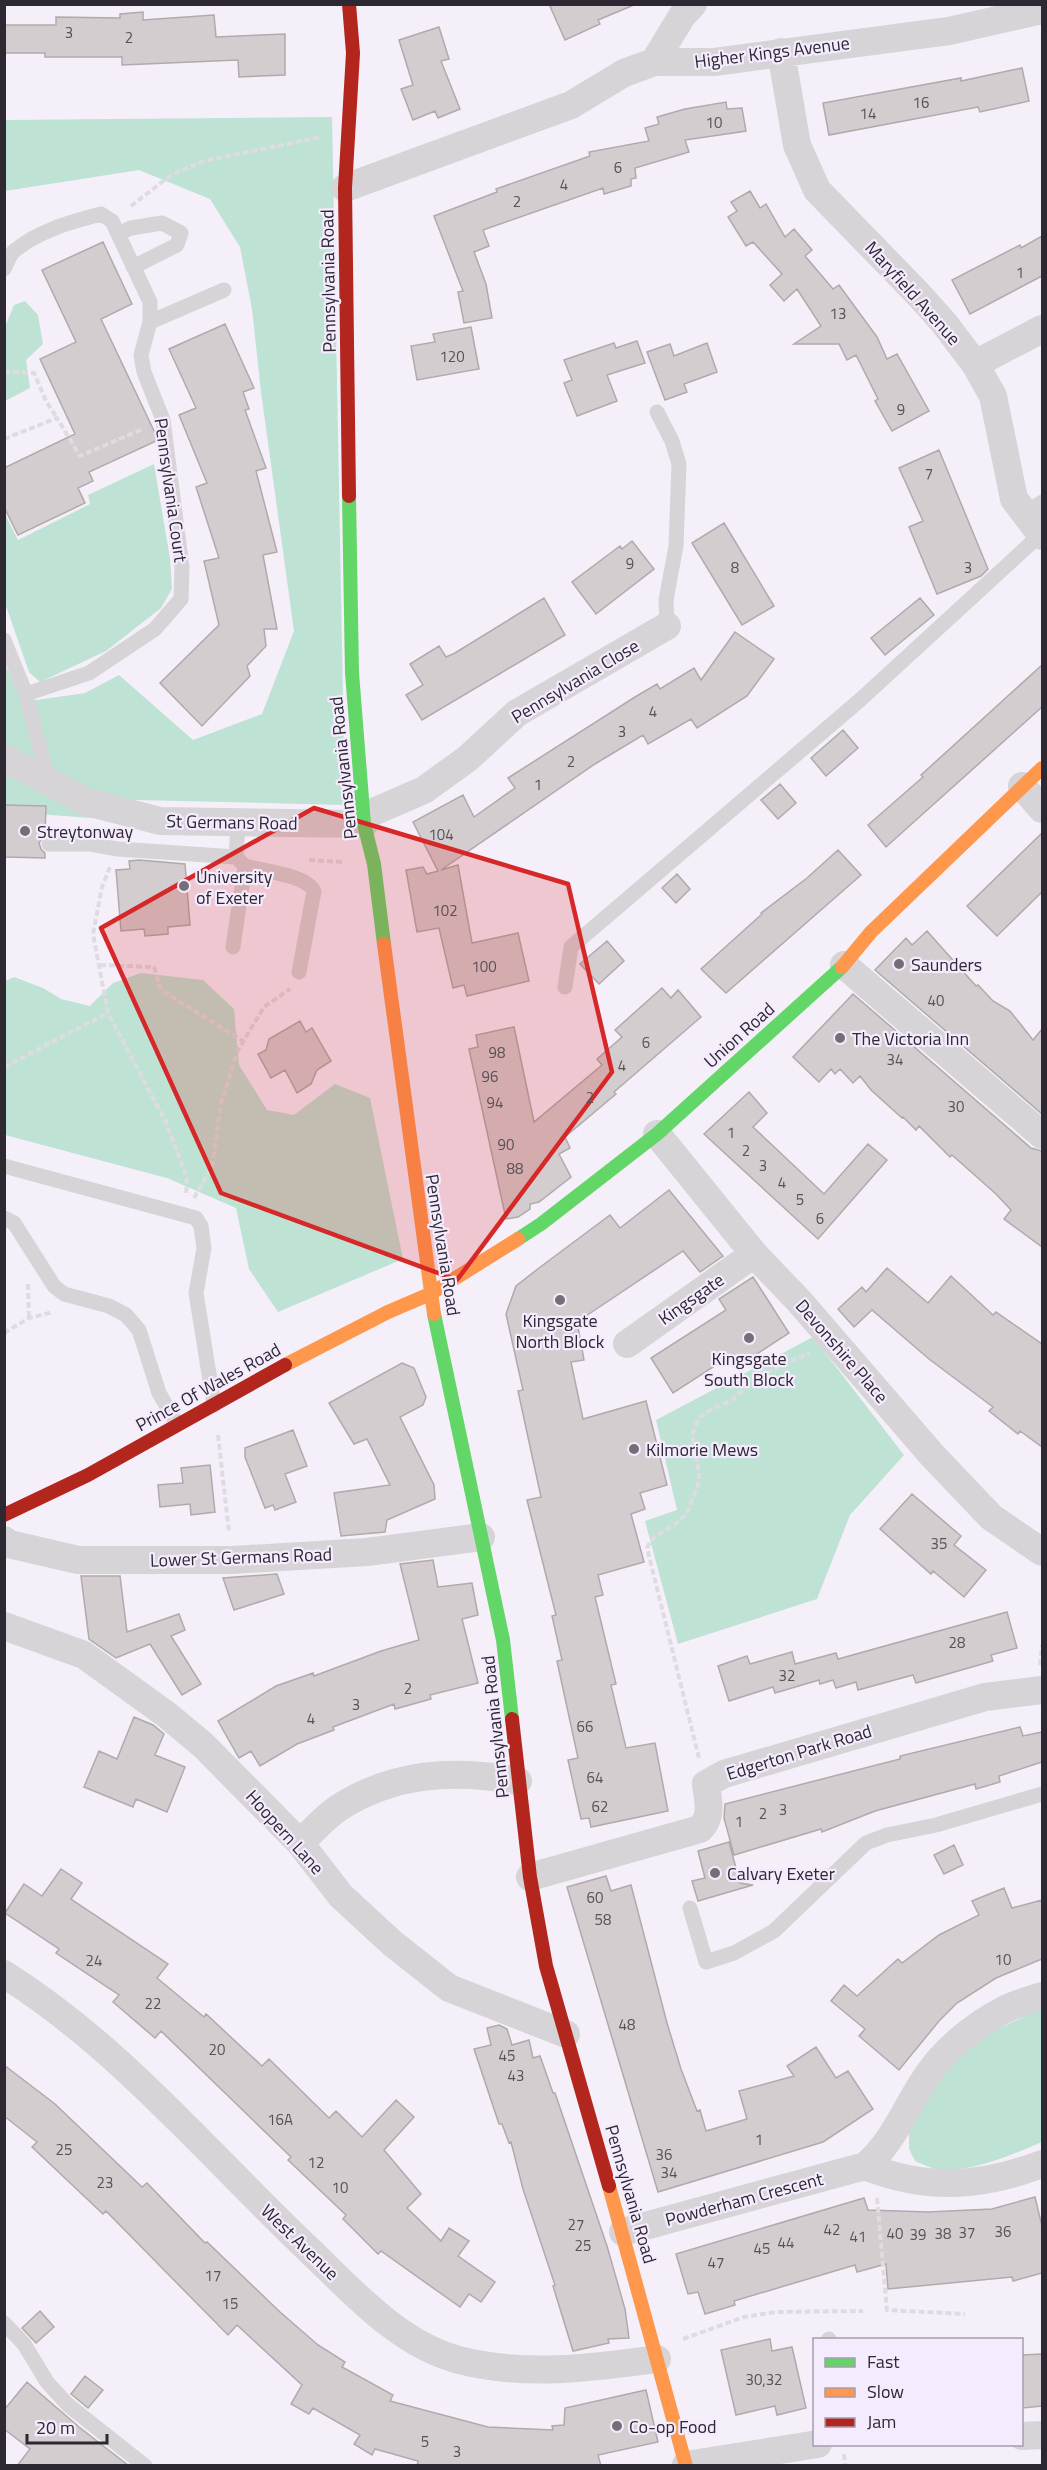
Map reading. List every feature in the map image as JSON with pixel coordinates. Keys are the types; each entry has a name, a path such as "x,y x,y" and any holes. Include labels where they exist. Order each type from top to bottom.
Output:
{"street":[{"name":"Pennsylvania Road","path":"349,4 353,53 345,188 352,672 364,820 374,864 407,1133 430,1294 505,1651 530,1877 546,1966 623,2232 686,2465"},
{"path":"654,62 681,16 693,4"},
{"name":"Higher Kings Avenue","path":"345,188 571,105 624,73 654,62 714,62 949,31 1042,10"},
{"name":"Maryfield Avenue","path":"781,52 797,145 817,190 919,295 975,364 993,396 1014,499 1037,522"},
{"path":"975,364 1042,329"},
{"name":"Pennsylvania Close","path":"364,820 424,790 467,759 517,713 667,627"},
{"name":"St Germans Road","path":"4,758 87,802 160,821 238,824 364,820"},
{"path":"1032,777 1042,809"},
{"name":"Union Road","path":"430,1294 541,1224 657,1134 844,965 871,932 1032,777"},
{"path":"844,965 1042,1135"},
{"name":"Devonshire Place","path":"657,1134 754,1254 932,1455 991,1517 1042,1551"},
{"name":"Kingsgate","path":"627,1344 754,1254"},
{"name":"Prince Of Wales Road","path":"4,1515 88,1475 288,1363 388,1312 430,1294"},
{"name":"Lower St Germans Road","path":"4,1540 9,1544 78,1560 232,1560 367,1552 481,1537"},
{"name":"Hoopern Lane","path":"4,1626 84,1655 167,1715 203,1745 300,1843 341,1896 449,1988 566,2034"},
{"name":"Edgerton Park Road","path":"530,1877 700,1829 707,1822 709,1812 705,1784 724,1774 985,1697 1042,1690"},
{"path":"300,1843 337,1810 378,1788 446,1773 518,1781"},
{"name":"West Avenue","path":"4,1974 32,1991 116,2061 355,2294 406,2335 458,2360 493,2366 588,2369 656,2354"},
{"path":"869,2168 889,2140 927,2076 956,2044 1005,2009 1042,1996"},
{"name":"Powderham Crescent","path":"623,2232 869,2168 935,2185 972,2183 1018,2173 1042,2164"},
{"path":"1023,2436 1042,2436"},
{"path":"686,2465 813,2446"}],"lane":[{"path":"4,269 11,253 38,236 69,222 110,223 131,228 162,223 182,233 177,245 134,267"},
{"name":"Pennsylvania Court","path":"26,694 89,673 155,629 181,599 182,567 163,420 144,372 141,355 150,322 150,302 110,223"},
{"path":"150,322 224,290"},
{"path":"657,412 672,441 679,464 676,546 666,600 667,627"},
{"path":"565,987 571,947 860,700 1037,522"},
{"path":"4,640 26,694 48,781"},
{"path":"233,946 240,861 238,824"},
{"path":"49,844 90,844 118,849 240,861 302,879 311,885 314,891 299,972"},
{"path":"4,1166 185,1213 196,1218 203,1236 204,1248 196,1293 214,1405"},
{"path":"4,1218 14,1223 54,1286 64,1294 109,1306 126,1315 139,1330 159,1393 177,1424"},
{"path":"690,1908 706,1962 734,1953 774,1931 866,1844 887,1835 936,1825 1042,1794"},
{"path":"4,2323 24,2344 47,2382 68,2405 145,2466"}],"path":[{"path":"110,223 171,175 204,161 328,135"},
{"path":"4,372 34,373 46,401 80,456 163,420"},
{"path":"4,439 57,418"},
{"path":"118,849 102,887 93,934 108,1013 166,1122 187,1178 185,1213"},
{"path":"100,965 154,967 161,990 243,1041"},
{"path":"185,1213 212,1167 221,1103 238,1050 264,1007 288,989 296,987 299,972"},
{"path":"4,1067 108,1013"},
{"path":"705,1784 647,1548 650,1540 682,1519 689,1507 699,1480 698,1458 693,1440 694,1427 701,1417 709,1410 734,1399 751,1382 816,1351 826,1333"},
{"path":"214,1405 232,1560"},
{"path":"869,2168 887,2310 965,2314"},
{"path":"656,2354 744,2317 776,2312 863,2311"}],"highlighted area":[{"path":"314,808 568,884 612,1072 457,1280 221,1193 101,928"}],"green space":[{"path":"332,117 345,805 137,800 104,819 11,812 4,808 4,662 23,702 85,693 119,675 193,740 262,714 294,631 261,392 252,309 240,247 210,199 139,170 5,191 5,120"},
{"path":"25,301 38,315 43,344 26,360 30,388 5,401 5,327 14,305"},
{"path":"154,464 170,558 172,589 161,608 106,651 40,682 29,672 5,603 4,512 18,540 90,504 88,495"},
{"path":"141,973 203,980 234,1009 239,1065 267,1110 294,1115 335,1084 370,1098 403,1259 278,1312 249,1269 236,1208 167,1178 5,1135 5,981 14,977 43,988 61,999 90,1006 113,983"},
{"path":"813,1337 904,1455 850,1515 817,1599 678,1644 645,1521 677,1510 656,1420"},
{"path":"1042,2008 1042,2142 991,2162 963,2169 937,2169 915,2161 909,2149 909,2127 946,2067 986,2035"}],"building":[{"path":"549,4 634,5 598,20 600,24 565,40"},
{"path":"143,12 143,20 214,15 216,37 285,34 285,75 239,77 238,60 122,65 122,57 45,57 45,53 4,53 4,25 56,25 56,17 120,18 120,14"},
{"path":"439,27 449,59 441,61 460,109 438,118 435,111 413,120 401,89 413,85 399,40"},
{"path":"1022,68 1029,101 980,112 978,107 829,135 823,103 961,78 961,81"},
{"path":"726,102 727,109 742,108 746,131 685,140 689,152 635,168 636,178 631,179 631,186 604,194 603,188 483,230 489,246 474,252 486,284 492,318 464,323 458,292 463,291 434,216 497,192 496,189 590,156 589,152 649,141 645,128 659,124 657,117 685,109"},
{"path":"750,191 760,208 766,204 785,237 794,229 812,250 805,256 833,289 839,285 877,337 887,359 897,354 929,411 892,431 875,401 878,399 856,355 847,360 839,344 794,344 821,326 797,289 784,301 770,285 782,274 753,242 746,246 728,217 737,211 731,202"},
{"path":"1042,236 1042,276 970,314 952,280"},
{"path":"103,242 132,304 101,319 155,433 156,441 89,472 93,481 78,488 85,503 18,535 4,507 4,468 75,434 40,359 76,342 42,270"},
{"path":"225,324 254,388 243,392 249,409 245,410 266,468 256,471 277,552 263,555 277,629 264,629 266,646 247,666 250,676 202,726 160,683 219,625 204,561 219,558 196,487 207,483 179,415 196,408 169,349"},
{"path":"471,327 479,369 417,380 411,346 435,342 433,334"},
{"path":"637,341 645,363 607,375 617,401 577,416 564,383 572,380 564,360 614,343 616,348"},
{"path":"707,343 717,372 684,384 687,392 665,400 647,352 670,344 674,356"},
{"path":"939,450 988,569 981,576 937,594 909,527 923,521 899,468"},
{"path":"724,523 774,606 742,625 692,543"},
{"path":"632,541 654,569 596,614 572,582 620,546 622,549"},
{"path":"544,598 565,635 422,720 406,695 423,685 410,664 439,646 446,657 455,653"},
{"path":"920,598 934,615 885,655 871,638"},
{"path":"735,632 774,659 747,696 697,728 691,719 648,744 643,735 595,764 441,870 458,865 472,943 518,933 529,981 467,996 464,985 453,988 439,928 417,932 406,870 423,867 427,874 438,871 413,822 463,795 474,817 515,788 508,778 635,697 657,684 660,689 694,668 701,680"},
{"path":"1042,665 1042,707 886,847 868,825 923,777 921,775"},
{"path":"843,730 858,748 826,776 811,758"},
{"path":"780,784 796,803 778,819 761,800"},
{"name":"Streytonway","path":"4,805 46,806 45,835 39,843 45,853 45,858 4,857"},
{"path":"1042,833 1042,892 997,936 967,906"},
{"path":"838,850 861,875 726,993 701,969 761,913 807,878"},
{"path":"129,861 185,864 190,925 168,927 168,934 145,936 144,929 121,931 116,870 130,869"},
{"path":"677,874 690,889 676,903 662,888"},
{"path":"927,931 976,986 978,985 993,1001 1010,1011 1033,1040 1042,1029 1042,1114 875,970 906,938 912,945"},
{"path":"607,941 624,961 599,984 580,964"},
{"path":"662,988 671,998 678,990 701,1017 565,1137 570,1148 559,1154 571,1177 539,1202 530,1204 530,1209 518,1217 506,1219 469,1049 478,1047 476,1035 514,1027 534,1122 602,1065 597,1059 622,1037 615,1030"},
{"path":"853,994 1031,1148 1042,1151 1042,1247 1004,1219 1011,1210 996,1194 952,1155 950,1157 919,1126 916,1130 902,1118 871,1090 860,1076 853,1083 840,1069 835,1074 831,1069 819,1082 793,1057"},
{"path":"300,1021 306,1032 312,1028 331,1061 317,1070 311,1084 297,1093 285,1070 271,1078 258,1054 266,1050 269,1039"},
{"path":"749,1092 767,1113 753,1127 824,1194 868,1144 887,1160 818,1239 704,1134"},
{"path":"669,1190 723,1256 700,1272 683,1251 577,1322 584,1360 571,1362 583,1419 646,1401 667,1485 640,1493 645,1509 631,1514 644,1562 598,1575 603,1595 595,1597 616,1684 611,1685 626,1748 655,1743 668,1811 591,1827 589,1818 581,1819 568,1760 578,1758 557,1661 562,1660 552,1616 556,1615 527,1500 541,1497 518,1391 523,1390 506,1314 516,1286 539,1268 610,1215 620,1228"},
{"path":"887,1268 928,1303 951,1276 993,1315 996,1312 1042,1344 1042,1447 1020,1431 1018,1434 989,1411 993,1407 929,1359 872,1310 854,1327 838,1309 862,1287 866,1292"},
{"name":"Kingsgate South Block","path":"753,1277 789,1333 740,1365 733,1354 673,1393 651,1358 726,1310 719,1299"},
{"path":"402,1363 414,1368 426,1397 423,1405 400,1417 434,1485 435,1499 387,1520 385,1532 341,1536 334,1493 390,1485 367,1439 354,1444 329,1403"},
{"path":"293,1430 307,1466 285,1474 296,1502 275,1510 273,1505 265,1508 245,1457 245,1448"},
{"path":"210,1465 215,1512 191,1515 190,1504 160,1507 158,1485 183,1483 181,1468"},
{"path":"912,1494 961,1536 954,1545 986,1570 964,1597 933,1571 931,1574 880,1529"},
{"path":"433,1560 438,1587 472,1583 478,1615 462,1619 478,1683 430,1695 431,1699 395,1709 394,1704 333,1727 334,1730 297,1744 260,1766 251,1751 239,1758 218,1721 276,1686 313,1673 314,1676 381,1651 419,1640 400,1564"},
{"path":"277,1574 284,1594 234,1610 223,1578"},
{"path":"81,1576 120,1576 127,1632 179,1614 185,1630 171,1636 201,1684 182,1695 150,1644 116,1658 89,1639"},
{"path":"1007,1612 1017,1648 991,1655 993,1661 916,1683 913,1675 858,1690 856,1682 836,1688 833,1680 820,1684 819,1680 775,1693 773,1687 729,1701 718,1666 747,1656 750,1664 792,1652 795,1664 836,1653 838,1659"},
{"path":"134,1717 153,1725 164,1734 155,1755 185,1767 167,1812 136,1799 133,1807 84,1787 99,1751 117,1759"},
{"path":"1020,1727 1023,1736 1042,1732 1042,1762 999,1776 1000,1782 976,1789 975,1784 875,1811 822,1832 821,1829 734,1855 724,1818 725,1804 900,1759 900,1756"},
{"name":"Calvary Exeter","path":"729,1842 740,1883 753,1885 698,1901 692,1881 705,1878 698,1851"},
{"path":"954,1845 963,1865 944,1874 934,1855"},
{"path":"61,1869 82,1883 71,1899 168,1964 157,1978 204,2017 206,2014 262,2066 269,2059 329,2118 336,2111 362,2137 396,2100 414,2117 384,2150 421,2194 407,2208 441,2241 449,2228 469,2241 458,2256 495,2282 481,2302 469,2294 460,2307 381,2251 378,2254 343,2219 346,2215 288,2160 291,2157 161,2031 155,2038 113,2002 119,1995 56,1953 59,1949 5,1913 24,1884 42,1896"},
{"path":"606,1876 611,1891 631,1885 681,2069 697,2111 700,2110 706,2131 747,2119 739,2091 794,2076 787,2066 816,2047 836,2078 848,2071 873,2109 823,2142 658,2192 567,1887"},
{"path":"1004,1888 1012,1908 1042,1900 1042,1959 996,1978 957,2003 939,2021 899,2070 859,2036 865,2029 831,2001 844,1985 857,1996 898,1959 902,1963 939,1935 979,1915 972,1901"},
{"path":"499,2025 507,2029 512,2045 529,2040 533,2058 540,2056 553,2093 555,2093 607,2246 625,2309 629,2338 608,2339 609,2343 573,2351 553,2286 555,2285 523,2189 511,2142 509,2143 502,2124 499,2124 474,2049 491,2045 487,2028"},
{"path":"4,2065 55,2104 142,2187 147,2183 205,2243 207,2242 280,2312 318,2345 345,2362 342,2367 393,2395 390,2401 488,2427 553,2430 552,2426 564,2425 565,2408 646,2390 658,2442 598,2455 601,2466 417,2466 418,2461 375,2449 372,2455 354,2444 360,2435 313,2408 309,2414 291,2404 302,2385 237,2325 228,2335 106,2211 103,2214 32,2147 37,2142 4,2116"},
{"path":"1035,2197 1042,2226 1042,2273 1013,2281 1012,2277 888,2289 886,2264 857,2272 855,2265 734,2301 735,2305 705,2314 698,2292 688,2294 676,2254 864,2198 868,2210 928,2212 992,2209"},
{"path":"40,2311 54,2327 36,2343 22,2328"},
{"path":"770,2339 772,2351 792,2347 806,2408 777,2415 775,2406 736,2415 721,2350"},
{"path":"1042,2354 1042,2406 1023,2408 1023,2355"},
{"path":"85,2376 103,2390 88,2408 71,2394"},
{"path":"27,2382 129,2466 17,2466 30,2449 4,2429 4,2410"}],"traffic: fast":[{"path":"349,496 352,673 364,824 374,864 384,944"},
{"path":"518,1239 541,1224 657,1134 842,967"},
{"path":"434,1314 503,1640 512,1719"}],"traffic: slow":[{"path":"842,967 871,932 1042,768"},
{"path":"384,944 434,1314"},
{"path":"285,1365 388,1312 430,1294 518,1239"},
{"path":"609,2186 686,2466"}],"traffic: jam":[{"path":"349,4 353,53 345,188 349,496"},
{"path":"4,1515 88,1475 285,1365"},
{"path":"512,1719 530,1877 546,1966 609,2186"}],"place":[{"name":"Streytonway","path":"25,831"},
{"name":"University of Exeter","path":"184,886"},
{"name":"Saunders","path":"899,964"},
{"name":"The Victoria Inn","path":"840,1038"},
{"name":"Kingsgate North Block","path":"560,1300"},
{"name":"Kingsgate South Block","path":"749,1338"},
{"name":"Kilmorie Mews","path":"634,1449"},
{"name":"Calvary Exeter","path":"715,1873"},
{"name":"Co-op Food","path":"617,2426"}]}
